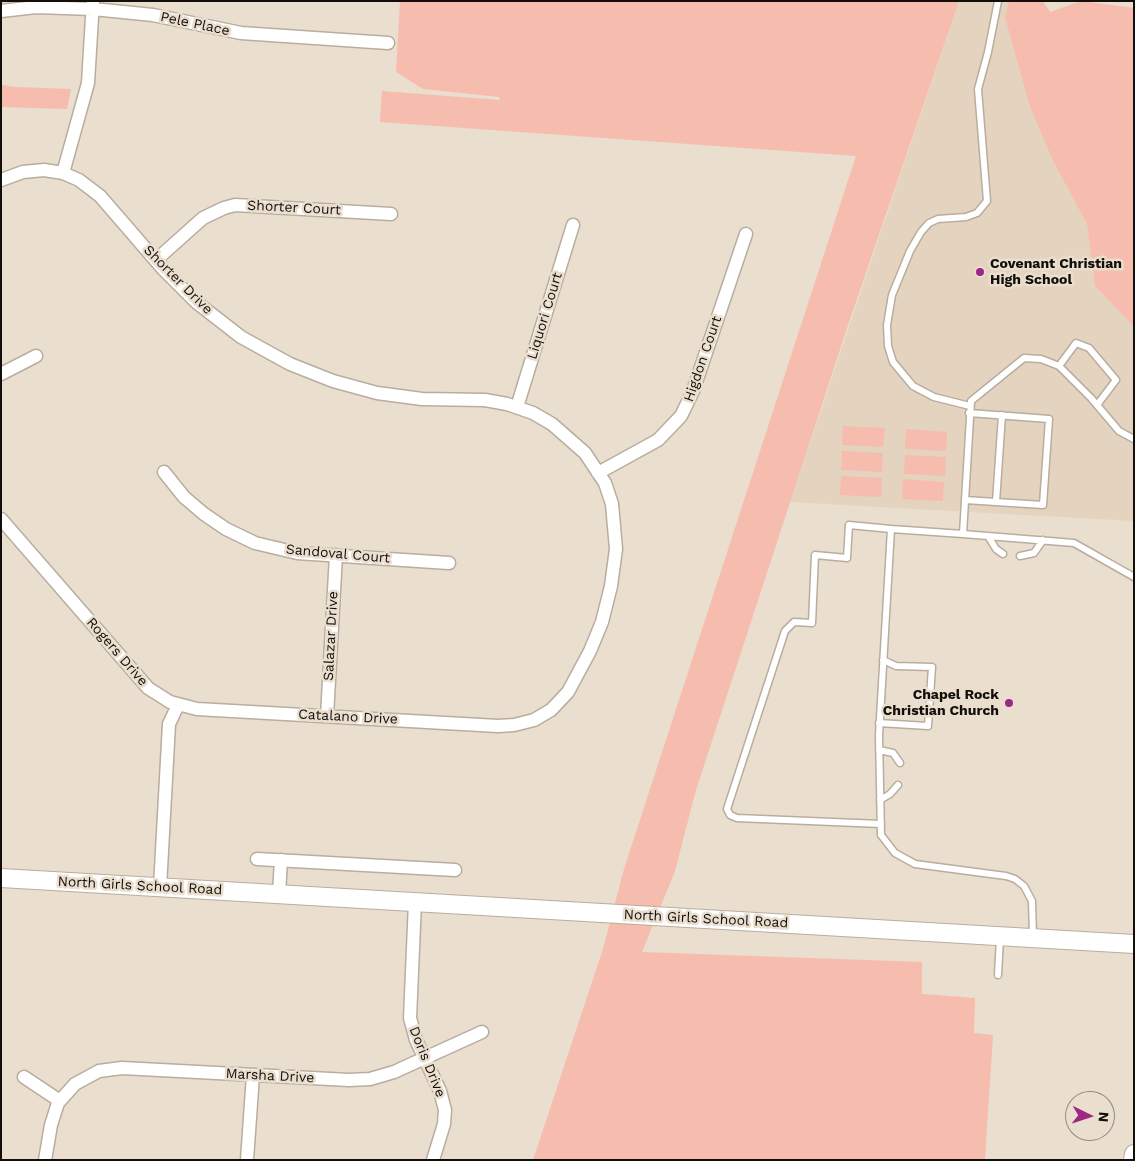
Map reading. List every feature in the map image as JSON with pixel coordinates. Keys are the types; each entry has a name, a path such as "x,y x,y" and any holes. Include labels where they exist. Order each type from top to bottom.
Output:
{"main road":[{"name":"North Girls School Road","path":"1,878 1134,944"},
{"path":"1134,1154 1134,1160"}],"street":[{"name":"Pele Place","path":"1,12 30,8 93,5 153,15 241,34 388,43"},
{"path":"1,180 28,171 44,170 63,173 88,83 93,5"},
{"name":"Shorter Drive","path":"63,173 92,188 156,260 205,310 241,337 280,359 344,384 377,393 422,399 485,400 518,407 542,418 566,434 585,453 598,473"},
{"name":"Shorter Court","path":"156,260 203,218 218,210 235,205 392,214"},
{"name":"Liquori Court","path":"518,407 573,225"},
{"name":"Higdon Court","path":"598,473 653,443 671,429 681,416 693,391 746,234"},
{"path":"1,374 36,356"},
{"name":"Sandoval Court","path":"164,472 192,504 217,524 236,534 281,550 449,563"},
{"name":"Catalano Drive","path":"178,705 197,709 498,726 518,724 547,713 566,696 590,651 602,622 611,586 616,538 612,504 598,473"},
{"name":"Rogers Drive","path":"1,519 148,688 166,700 178,705"},
{"name":"Salazar Drive","path":"327,716 336,555"},
{"path":"160,887 169,724 178,705"},
{"path":"257,859 455,870"},
{"path":"279,894 281,860"},
{"name":"Doris Drive","path":"415,902 410,1018 416,1040 440,1091 445,1110 444,1124 433,1160"},
{"name":"Marsha Drive","path":"60,1101 70,1088 84,1077 110,1069 365,1079 390,1074 482,1032"},
{"path":"247,1160 253,1075"},
{"path":"24,1076 60,1101 53,1115 44,1160"}],"lane":[{"path":"965,500 1043,505 1049,419 1002,415 970,409 934,397 913,386 893,362 888,346 887,325 892,295 910,251 921,232 929,223 938,219 966,217 977,213 988,201 978,89 988,52 998,1"},
{"path":"1059,366 1076,343 1089,348 1116,380 1097,405"},
{"path":"963,534 971,401 1024,358 1041,359 1059,366 1119,431 1134,439"},
{"path":"996,502 1002,415"},
{"path":"881,824 737,818 730,815 727,809 785,631 794,622 812,623 815,556 847,558 849,525 1043,540 1079,545 1134,577"},
{"path":"891,528 879,723 881,835 885,843 895,853 915,864 1006,876 1020,882 1032,900 1034,910 1033,938"},
{"path":"988,536 996,549 1003,554"},
{"path":"1020,556 1034,553 1043,540"},
{"path":"879,723 928,726 932,667 896,666 883,660"},
{"path":"879,750 893,753 900,763"},
{"path":"880,800 890,794 898,785"},
{"path":"998,976 1000,936"}],"shaded area":[{"path":"400,1 959,1 847,328 696,790 675,871 642,952 922,962 922,994 975,998 974,1033 993,1035 985,1160 533,1160 603,949 624,869 856,156 380,122 382,91 500,100 499,97 423,89 396,72"},
{"name":"Covenant Christian High School","path":"959,1 1009,1 1005,18 1030,107 1053,161 1087,224 1095,286 1134,327 1134,521 790,502"},
{"path":"1009,1 1043,1 1050,12 1081,1 1134,8 1134,327 1095,286 1087,224 1053,161 1030,107 1005,18"},
{"path":"1,85 71,89 67,109 1,107"},
{"path":"843,426 885,428 883,447 842,445"},
{"path":"906,429 947,432 946,451 905,449"},
{"path":"842,451 883,453 882,472 841,470"},
{"path":"905,455 946,457 945,476 904,474"},
{"path":"841,476 882,478 881,497 840,495"},
{"path":"903,479 944,482 943,501 902,499"}],"place":[{"name":"Covenant Christian High School","path":"980,272"},
{"name":"Chapel Rock Christian Church","path":"1009,703"}]}
